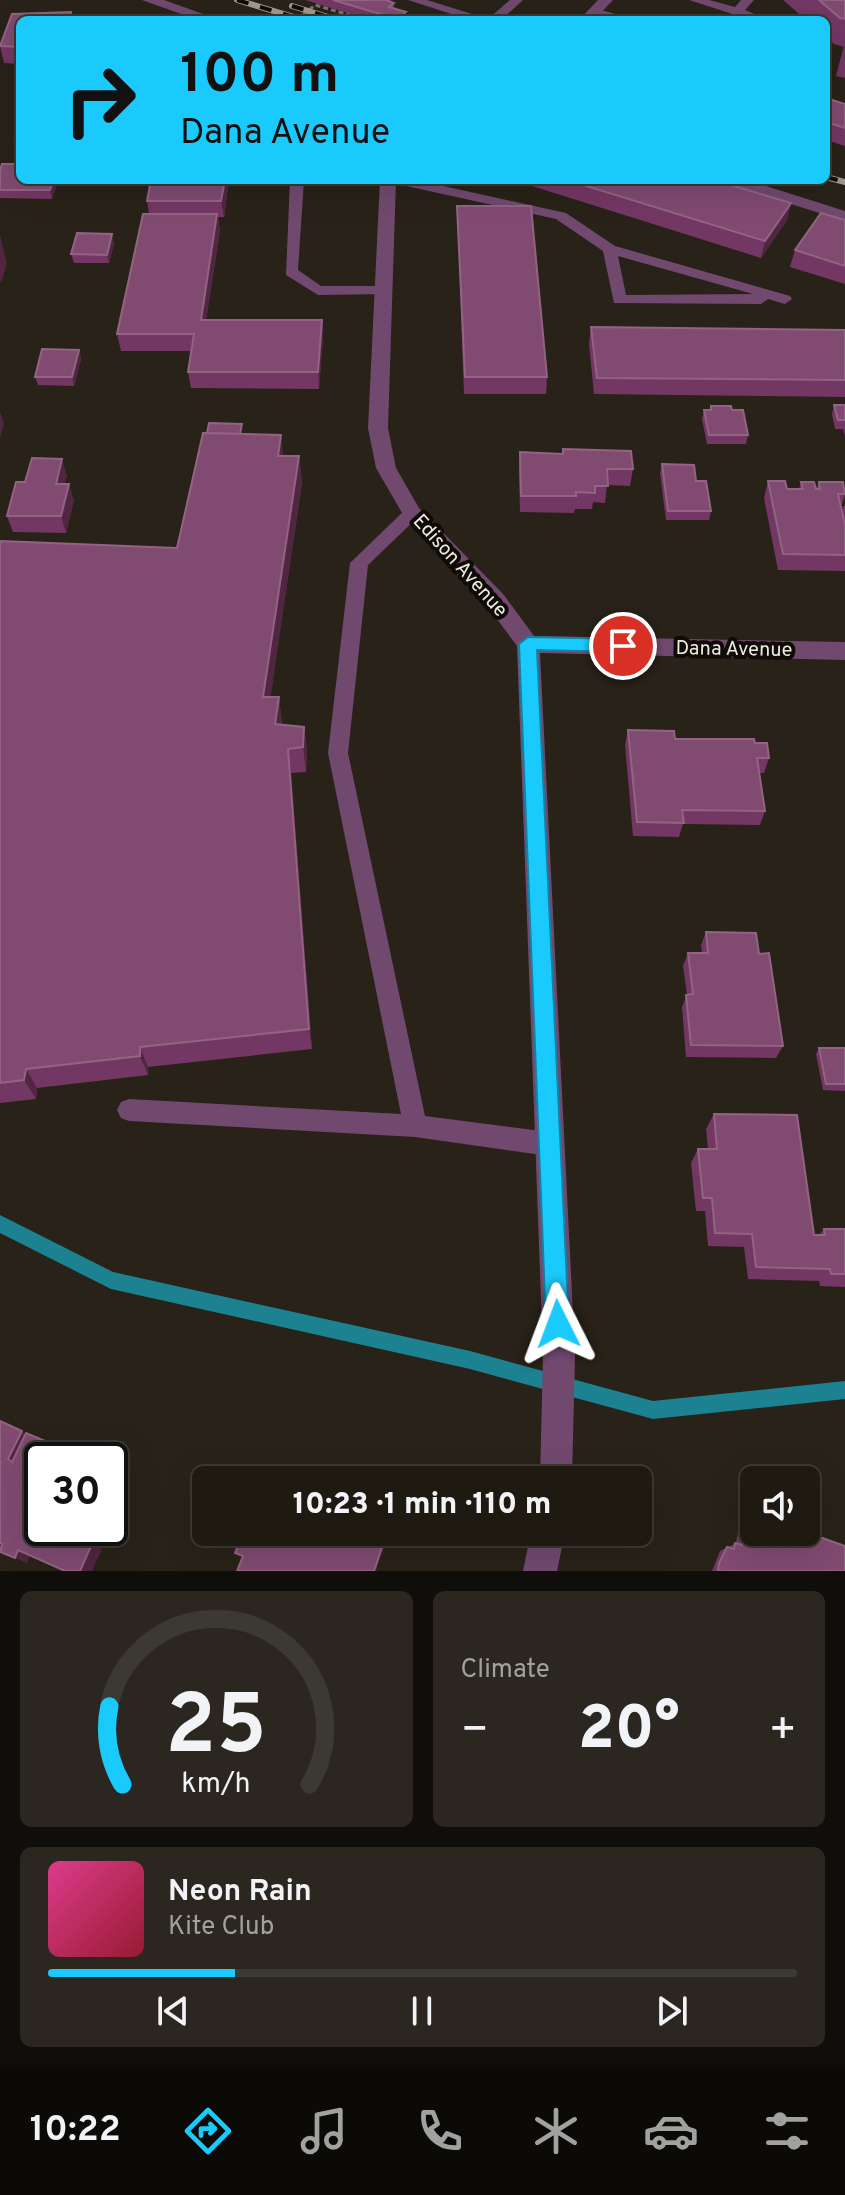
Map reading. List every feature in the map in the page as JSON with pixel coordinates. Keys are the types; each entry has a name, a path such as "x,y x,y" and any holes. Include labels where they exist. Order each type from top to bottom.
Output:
{"street":[{"path":"149,0 200,16"},
{"path":"590,16 606,0"},
{"name":"Edison Avenue","path":"388,184 378,428 386,468 412,513 496,601 528,644"},
{"path":"743,184 845,216"},
{"path":"528,644 559,1354 557,1466"},
{"name":"Dana Avenue","path":"528,644 845,651"},
{"path":"540,1571 545,1546"}],"lane":[{"path":"414,0 469,16"},
{"path":"499,16 517,0"},
{"path":"695,0 751,16"},
{"path":"737,11 748,0"},
{"path":"297,184 291,272 318,290 383,291"},
{"path":"415,184 561,216 610,249 785,299 619,300 610,249"},
{"path":"412,513 359,563 338,753 415,1126"},
{"path":"129,1110 415,1126 549,1144"}],"path":[{"path":"302,16 315,5 353,16"}],"building":[{"path":"333,0 386,0 394,3 389,7 406,12 401,16 387,16"},
{"path":"819,0 845,0 845,19 840,18"},
{"path":"71,12 70,16 16,16 16,47 0,46 12,14"},
{"path":"830,99 845,104 845,128 830,123"},
{"path":"2,164 16,164 16,184 52,184 50,190 0,190"},
{"path":"150,184 224,184 221,201 147,201"},
{"path":"580,184 727,184 791,203 765,241"},
{"path":"457,206 531,206 547,377 465,377"},
{"path":"821,213 845,220 845,266 795,250"},
{"path":"143,214 217,214 201,320 322,320 318,372 188,372 194,334 117,334"},
{"path":"77,233 112,234 107,255 71,254"},
{"path":"591,327 845,330 845,380 597,378"},
{"path":"42,349 79,350 72,377 35,377"},
{"path":"834,405 845,405 845,420 838,420"},
{"path":"711,406 731,406 732,410 743,410 748,435 709,435 704,410 711,410"},
{"path":"209,423 242,424 240,434 207,433"},
{"path":"203,433 281,435 278,456 299,456 263,697 279,697 275,724 304,727 303,747 288,749 309,1029 140,1047 140,1056 26,1069 24,1080 0,1083 0,541 177,548"},
{"path":"563,449 631,451 633,469 607,469 608,486 595,486 595,493 521,496 520,452 563,454"},
{"path":"32,458 62,459 56,484 69,484 61,516 7,516 16,482 25,482"},
{"path":"662,464 694,465 696,481 706,481 711,511 668,511"},
{"path":"768,481 785,481 787,489 803,489 801,482 814,482 816,489 820,489 819,482 843,482 845,494 838,494 845,525 845,555 783,554"},
{"path":"628,730 674,731 675,739 754,739 755,743 767,743 769,758 757,758 765,811 682,810 684,823 637,822"},
{"path":"706,932 756,933 759,954 769,953 783,1046 691,1045 686,995 693,994 688,953 708,953"},
{"path":"819,1048 845,1048 845,1084 826,1084"},
{"path":"714,1114 797,1115 814,1235 825,1235 824,1229 845,1229 845,1274 831,1274 830,1269 756,1267 752,1234 715,1233 712,1198 703,1198 698,1149 717,1149"},
{"path":"0,1421 22,1431 8,1459 12,1462 26,1433 48,1442 24,1442 24,1546 91,1546 80,1571 65,1571 18,1550 15,1558 0,1552"},
{"path":"820,1537 845,1546 845,1571 718,1571 727,1547 734,1549 735,1543 740,1546 820,1546"},
{"path":"238,1546 382,1546 374,1571 237,1571 243,1556 235,1553"}],"waterway":[{"path":"0,1224 111,1280 470,1360 653,1410 845,1390"}],"railway":[{"path":"237,0 291,16"},
{"path":"292,6 325,16"},
{"path":"830,178 845,182"}],"route":[{"path":"558,1324 528,644 623,646"}]}
